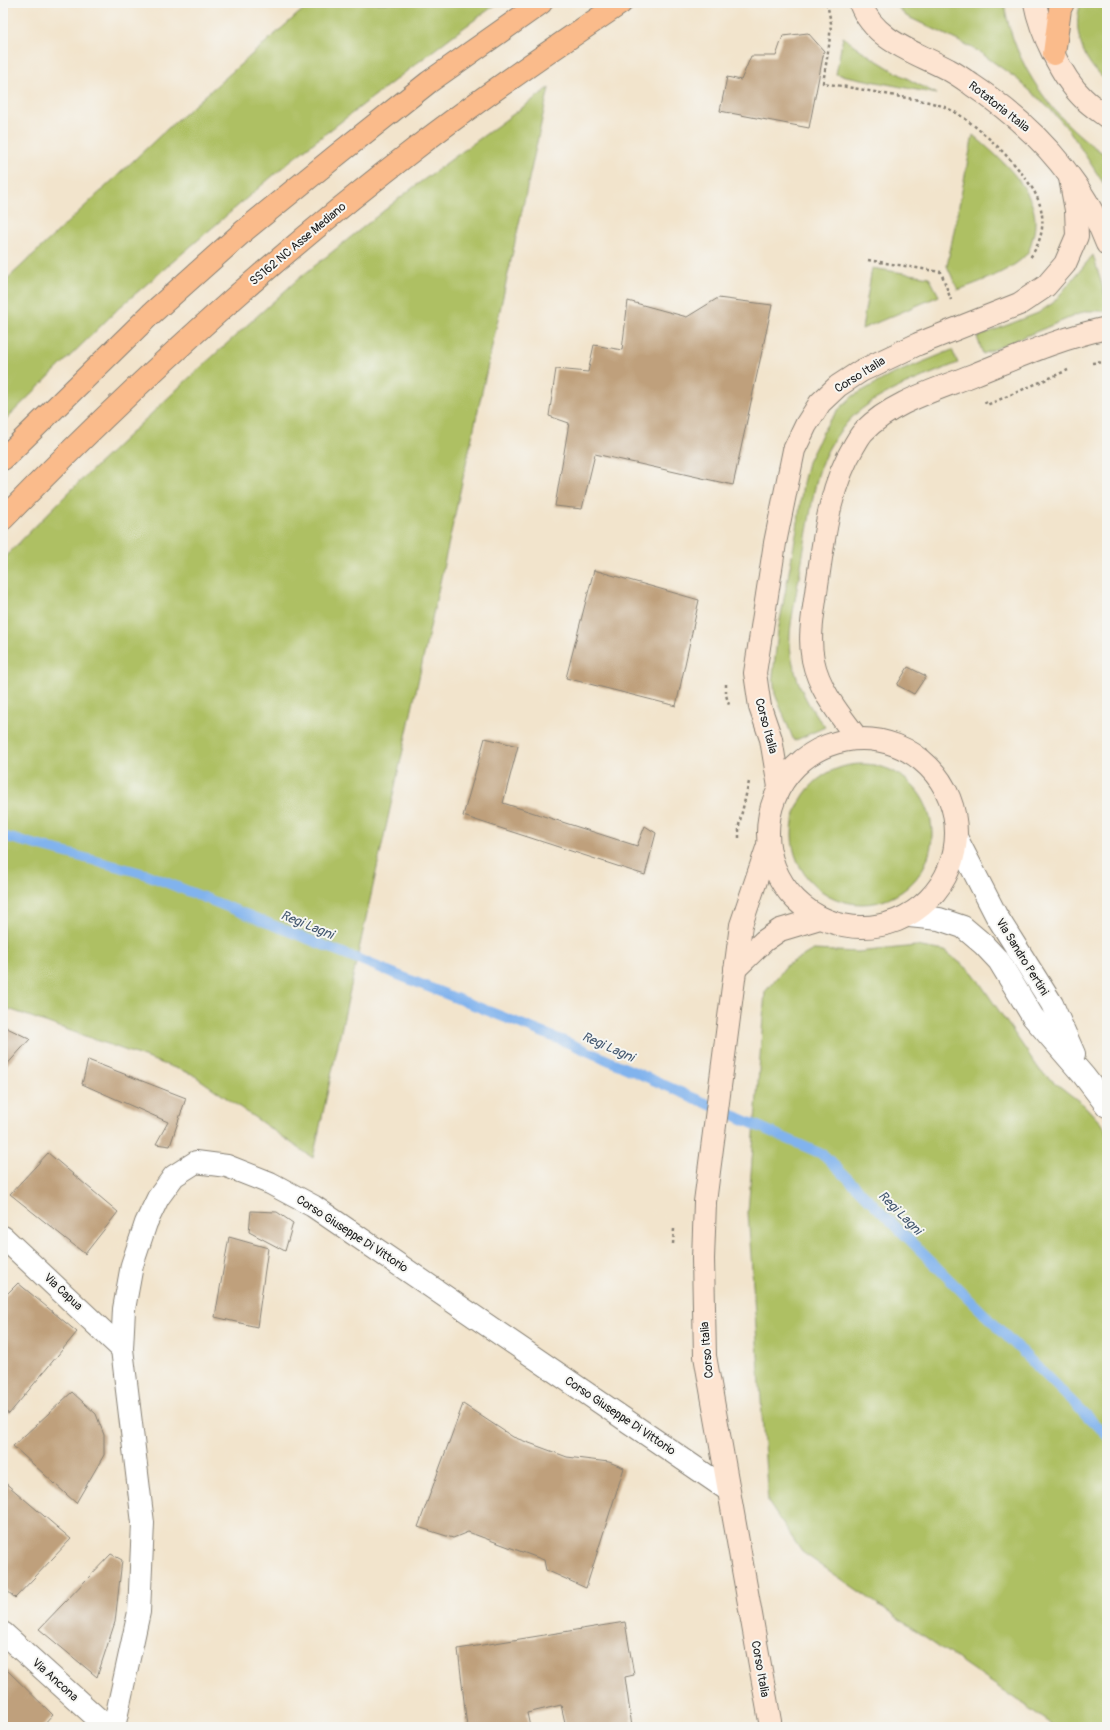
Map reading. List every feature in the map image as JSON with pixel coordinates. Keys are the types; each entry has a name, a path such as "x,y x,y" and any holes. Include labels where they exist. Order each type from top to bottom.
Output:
{"highway":[{"path":"3,459 139,325 245,230 330,160 429,82 541,3"},
{"name":"SS162 NC Asse Mediano","path":"3,519 90,431 181,346 292,248 416,148 528,65 621,3"},
{"path":"1054,54 1060,9 1063,3"}],"main road":[{"name":"Rotatoria Italia","path":"860,3 863,12 876,28 893,43 950,70 978,89 1030,129 1052,154 1088,202 1107,244"},
{"path":"1034,3 1043,33 1066,76 1082,97 1107,116"},
{"name":"Corso Italia","path":"779,787 771,739 760,707 755,673 775,543 794,450 806,425 820,403 838,386 861,371 918,344 1019,304 1046,286 1065,264 1077,236 1076,210 1070,178"},
{"path":"857,738 824,691 813,661 811,630 823,546 834,494 846,460 863,432 881,416 913,399 1077,334 1107,328"},
{"name":"Corso Italia","path":"768,845 776,875 794,900 820,918 849,927 880,926 909,916 933,896 950,869 957,839 954,807 940,779 918,756 889,742 857,738 826,746 799,762 779,787 769,815 768,845 741,925 705,1202 703,1259 705,1356 771,1727"},
{"path":"735,969 764,941 780,930 820,918"}],"street":[{"name":"Via Sandro Pertini","path":"957,839 996,914 1052,1004 1084,1076"},
{"name":"Via Sandro Pertini","path":"909,916 939,919 963,927 983,944 999,961 1033,1017 1084,1076 1107,1106"},
{"name":"Corso Giuseppe Di Vittorio","path":"114,1727 139,1612 143,1523 122,1349 124,1309 132,1265 146,1223 158,1198 174,1176 196,1162 227,1166 270,1183 313,1206 728,1490"},
{"name":"Via Capua","path":"7,1248 122,1349"},
{"name":"Via Ancona","path":"3,1633 107,1727"}],"path":[{"path":"868,260 941,272 952,300"},
{"path":"1086,365 1099,361 1107,362"},
{"path":"987,405 1072,369"}],"green space":[{"path":"313,3 498,3 451,37 290,161 120,307 3,422 3,283 166,130 299,13"},
{"path":"894,3 1004,3 1009,26 1017,49 1039,90 1070,126 1107,156 1107,189 1069,130 1051,110 1017,79 978,51 906,16"},
{"path":"1081,3 1107,3 1107,81 1092,66 1082,46 1078,24 1078,13"},
{"path":"843,37 888,68 937,94 836,74"},
{"path":"549,88 313,1158 192,1074 3,1007 3,559 72,489 190,377 297,280 411,189"},
{"path":"973,135 1009,168 1019,181 1028,195 1033,209 1035,224 1030,248 1023,258 996,275 958,290 947,266"},
{"path":"1093,255 1107,302 1107,311 1086,311 983,354 977,337 1038,313 1053,303"},
{"path":"872,268 929,277 939,296 862,329"},
{"path":"952,350 958,363 897,388 868,404 845,425 833,441 824,458 814,494 790,630 790,645 794,668 801,689 825,727 794,741 775,694 773,675 778,631 797,529 803,483 808,462 826,426 838,410 853,396 891,375"},
{"path":"862,764 882,767 889,770 901,776 916,790 929,814 932,834 929,854 926,861 920,873 906,888 882,901 862,904 842,901 835,898 823,892 808,878 795,854 792,834 795,814 798,807 804,795 818,780 842,767"},
{"path":"916,946 945,951 973,973 1041,1072 1084,1105 1107,1130 1107,1727 1056,1727 802,1552 768,1502 748,1212 765,992 786,966 813,950 858,952"}],"building":[{"path":"808,33 824,51 809,128 720,111 727,77 741,80 751,56 776,56 783,36"},
{"path":"718,298 772,305 733,485 595,454 582,509 555,506 569,423 549,416 556,369 588,372 594,345 622,350 628,301 687,317"},
{"path":"594,570 699,600 676,706 566,678"},
{"path":"908,667 926,676 914,694 897,685"},
{"path":"485,738 518,746 503,803 637,846 645,826 656,833 645,875 463,816"},
{"path":"3,1026 30,1039 3,1069"},
{"path":"88,1060 186,1098 170,1146 156,1144 168,1122 82,1084"},
{"path":"48,1153 118,1212 85,1254 10,1194"},
{"path":"251,1211 277,1212 293,1223 285,1251 249,1232"},
{"path":"229,1237 268,1248 257,1327 215,1317"},
{"path":"18,1283 77,1332 9,1414 3,1410 3,1298"},
{"path":"72,1392 96,1414 104,1435 104,1455 76,1503 13,1446"},
{"path":"463,1404 513,1437 567,1457 609,1462 624,1468 586,1588 546,1570 544,1560 468,1532 453,1538 418,1527"},
{"path":"3,1481 71,1539 15,1598 3,1587"},
{"path":"111,1554 122,1560 115,1622 97,1677 39,1629"},
{"path":"625,1622 634,1675 625,1677 632,1727 566,1727 561,1705 527,1713 530,1727 467,1727 458,1649"},
{"path":"5,1668 53,1715 42,1727 3,1727 3,1671"}],"waterway":[{"name":"Regi Lagni","path":"3,836 145,874 571,1044 824,1155 1107,1436"}]}
